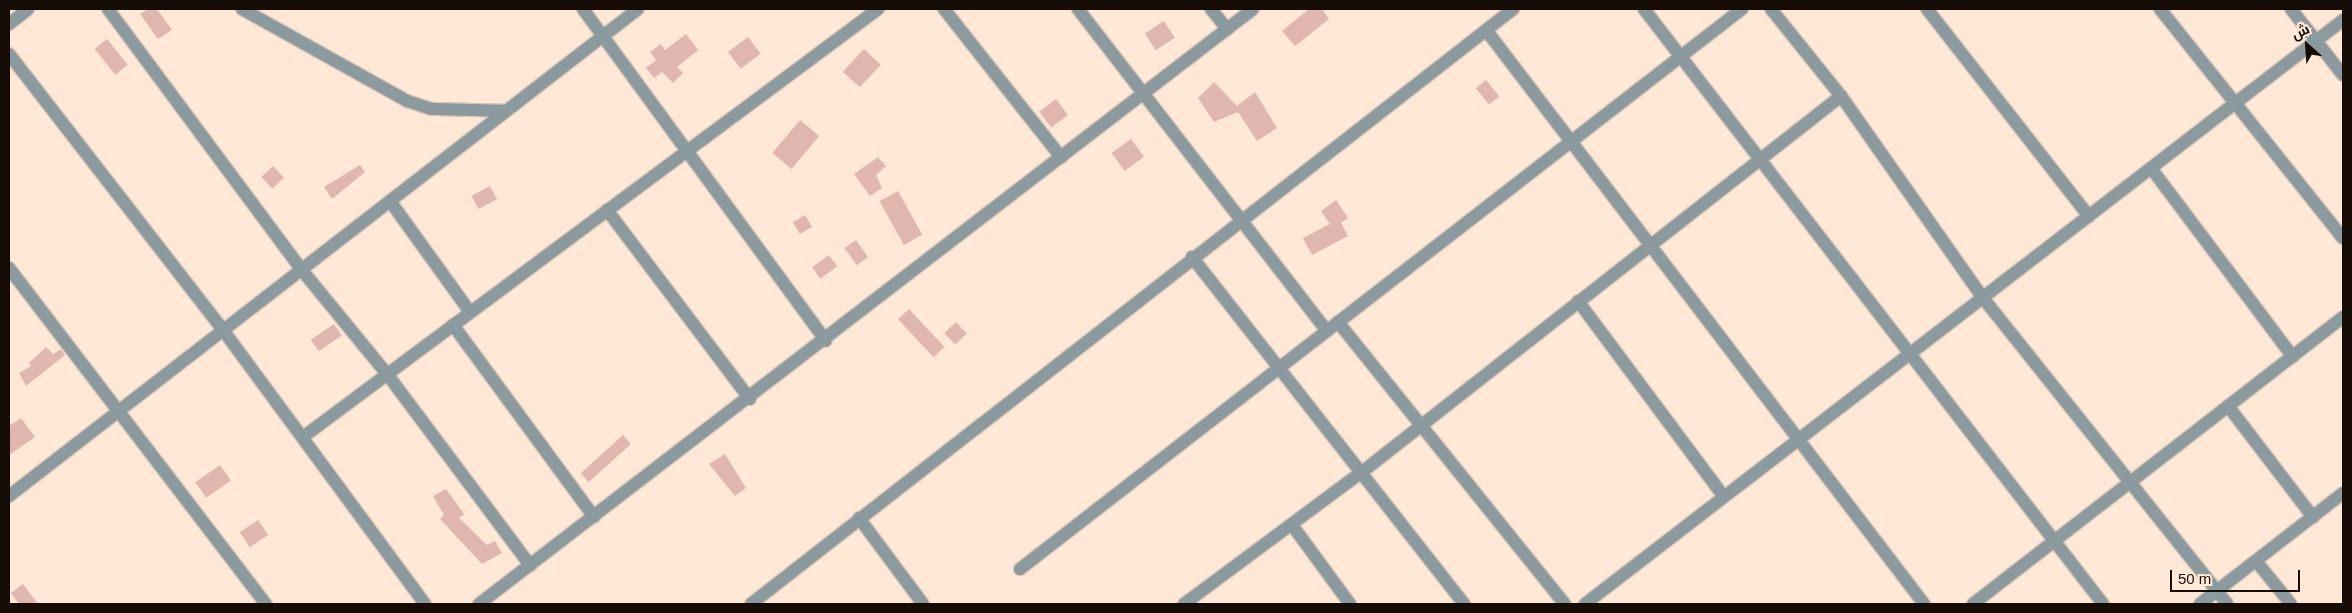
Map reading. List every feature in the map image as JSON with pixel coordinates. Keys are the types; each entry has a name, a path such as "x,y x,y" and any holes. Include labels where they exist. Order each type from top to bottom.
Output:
{"street":[{"path":"9,24 28,9"},
{"path":"108,9 301,269 387,374 530,565"},
{"path":"242,9 407,101 440,110 506,111"},
{"path":"583,9 604,35 826,341"},
{"path":"9,496 638,9"},
{"path":"303,437 878,9"},
{"path":"944,9 1061,157"},
{"path":"1078,9 1144,93 1238,220 1327,331"},
{"path":"1211,9 1226,29"},
{"path":"479,604 826,341 1253,9"},
{"path":"751,604 1238,220 1513,9"},
{"path":"1644,9 1760,156 2103,604"},
{"path":"1020,569 1742,9"},
{"path":"1771,9 1841,96 1983,298 2132,482 2227,604"},
{"path":"1927,9 2089,216"},
{"path":"2160,9 2343,238"},
{"path":"2291,9 2343,75"},
{"path":"1585,604 2343,20"},
{"path":"1486,30 1924,604"},
{"path":"9,54 223,330 425,604"},
{"path":"1184,604 1362,472 1760,156 1841,96"},
{"path":"2151,168 2293,357"},
{"path":"390,201 470,312"},
{"path":"607,210 750,398"},
{"path":"1192,257 1464,604"},
{"path":"9,268 121,409 266,604"},
{"path":"1578,301 1724,497"},
{"path":"1973,604 2343,317"},
{"path":"1338,322 1565,604"},
{"path":"453,325 594,517"},
{"path":"2228,406 2313,517"},
{"path":"2200,604 2343,493"},
{"path":"859,518 923,604"},
{"path":"1292,524 1350,604"},
{"path":"2256,561 2292,604"}],"building":[{"path":"148,9 157,9 172,30 158,39 140,14"},
{"path":"1309,9 1322,9 1329,19 1295,46 1282,31"},
{"path":"1164,21 1175,38 1156,50 1145,34"},
{"path":"686,34 698,50 677,67 683,73 673,83 662,72 654,78 646,68 656,60 650,52 661,44 665,50"},
{"path":"748,37 761,54 741,69 728,52"},
{"path":"107,39 128,65 115,75 95,49"},
{"path":"864,49 881,65 860,87 843,72"},
{"path":"1486,80 1499,96 1489,105 1476,88"},
{"path":"1214,82 1237,106 1255,92 1277,128 1257,141 1238,112 1214,122 1198,98"},
{"path":"1056,99 1068,115 1051,128 1039,112"},
{"path":"800,120 819,136 792,169 772,153"},
{"path":"1131,139 1144,157 1125,171 1112,153"},
{"path":"878,157 886,166 876,175 882,188 870,196 854,174"},
{"path":"360,165 365,172 332,199 324,187"},
{"path":"273,166 284,178 272,189 261,177"},
{"path":"490,186 497,199 479,209 471,196"},
{"path":"898,191 922,235 904,245 880,201"},
{"path":"1336,200 1348,218 1341,223 1348,236 1312,255 1303,238 1330,224 1321,211"},
{"path":"805,215 812,227 800,234 793,222"},
{"path":"856,240 868,257 857,265 845,248"},
{"path":"829,255 837,266 820,279 812,267"},
{"path":"909,309 944,347 933,357 898,319"},
{"path":"956,322 967,334 955,345 944,333"},
{"path":"334,324 342,336 319,351 311,340"},
{"path":"46,347 53,354 61,349 65,355 26,386 19,373 31,366 29,363"},
{"path":"21,418 35,437 9,455 9,426"},
{"path":"623,435 631,444 589,482 581,473"},
{"path":"725,454 746,488 735,496 709,464"},
{"path":"220,465 231,481 206,498 195,482"},
{"path":"446,489 464,514 459,518 487,545 495,541 502,553 482,564 440,519 444,515 433,496"},
{"path":"258,520 268,535 250,547 240,532"},
{"path":"23,584 38,604 19,604 11,593"}]}
